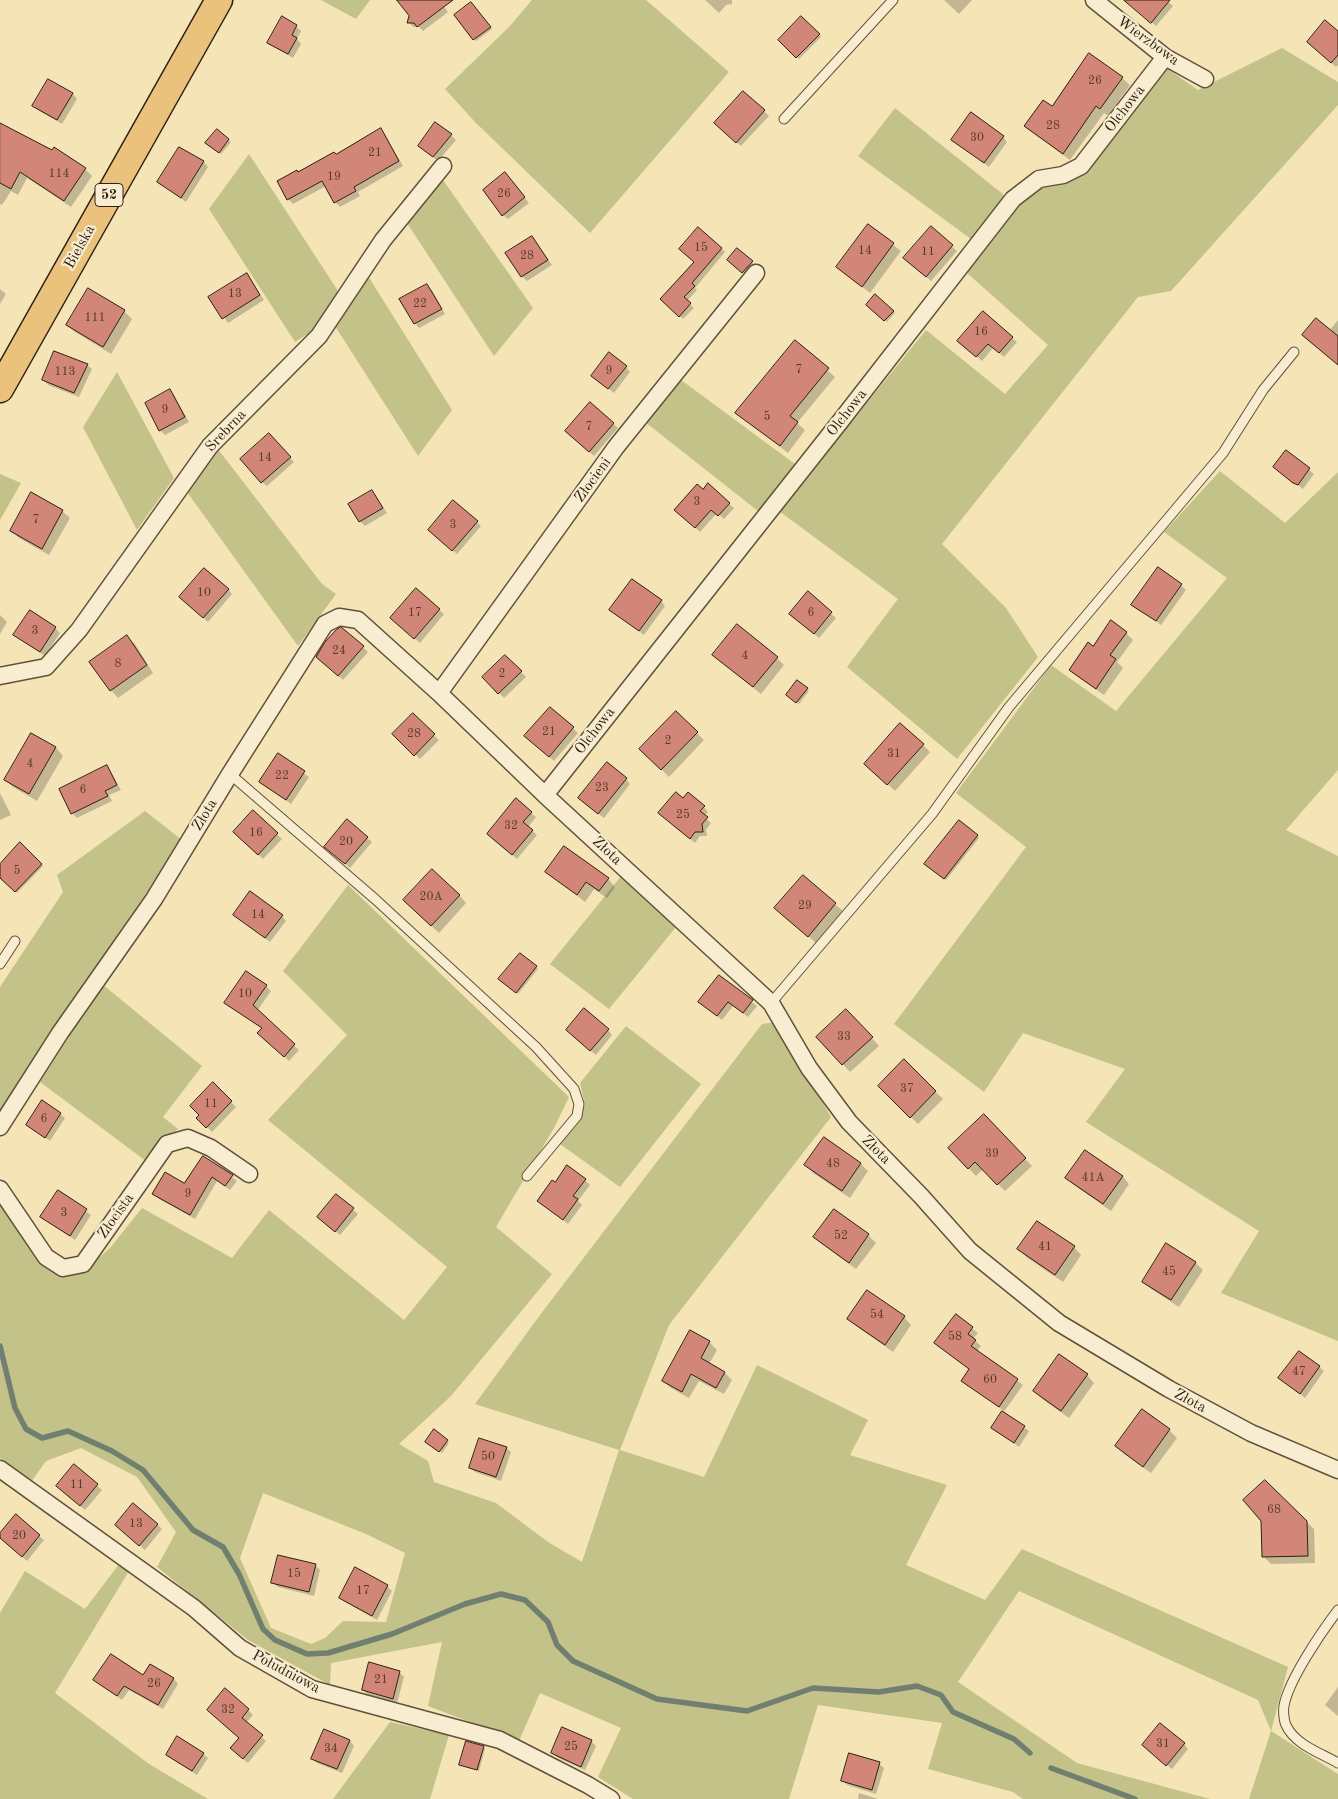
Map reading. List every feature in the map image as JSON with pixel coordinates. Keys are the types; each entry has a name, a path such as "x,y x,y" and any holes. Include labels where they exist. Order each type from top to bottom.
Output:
{"main road":[{"name":"Bielska","path":"0,389 219,0"}],"street":[{"name":"Wierzbowa","path":"1094,0 1165,57 1205,78"},
{"name":"Olchowa","path":"545,795 1013,199 1039,179 1063,174 1081,166 1165,57"},
{"name":"Srebrna","path":"0,676 46,667 79,630 210,446 319,336 383,240 443,166"},
{"name":"Złocieni","path":"439,693 616,448 756,273"},
{"name":"Złota","path":"0,1127 60,1033 154,899 325,624 339,617 358,620 439,693 545,795 771,1003 809,1068 849,1122 977,1257 1059,1323 1160,1384 1252,1433 1338,1470"},
{"name":"Złocista","path":"0,1189 46,1257 63,1268 83,1264 167,1144 188,1138 211,1148 249,1174"},
{"name":"Południowa","path":"0,1469 194,1608 240,1648 312,1689 500,1740 588,1785 611,1799"}],"lane":[{"path":"784,119 893,0"},
{"path":"771,1003 932,814 1009,707 1223,453 1263,390 1294,352"},
{"path":"230,774 375,899 536,1047 574,1089 579,1104 576,1116 527,1176"},
{"path":"0,964 15,941"},
{"path":"1338,1610 1324,1629 1292,1683 1283,1708 1286,1725 1297,1740 1338,1763"}],"shaded area":[{"path":"321,0 370,0 356,19"},
{"path":"532,0 646,0 729,72 590,233 475,122 445,89 510,26"},
{"path":"1282,48 1338,82 1338,105 1171,291 1138,297 942,544 1006,608 1038,657 957,759 847,667 898,599 779,511 926,330 1005,394 1048,345 967,273 1017,205 1040,187 1078,178 1165,67 1198,90"},
{"path":"895,108 1004,195 975,242 858,156"},
{"path":"249,154 338,291 317,328 295,342 209,209"},
{"path":"443,180 533,308 494,356 407,223"},
{"path":"368,276 452,410 418,456 335,326"},
{"path":"117,372 174,478 137,530 83,427"},
{"path":"681,380 795,464 758,511 645,422"},
{"path":"217,448 322,584 336,594 298,646 187,492"},
{"path":"1220,471 1285,523 1338,472 1338,770 1286,830 1338,856 1338,1341 1221,1293 1259,1231 1086,1122 1125,1069 1023,1033 984,1092 894,1024 1026,847 956,793 1051,665 1116,711 1227,578 1164,532"},
{"path":"0,474 21,483 0,520"},
{"path":"145,811 182,840 0,1110 0,987 63,892 57,875"},
{"path":"622,875 676,927 609,1009 550,964"},
{"path":"348,885 569,1097 554,1128 496,1227 552,1274 451,1396 399,1444 428,1461 434,1482 496,1503 548,1542 582,1562 619,1450 475,1404 540,1315 762,1024 777,1022 831,1117 669,1325 620,1450 704,1477 757,1365 868,1420 850,1455 947,1485 906,1565 985,1600 1022,1549 1288,1667 1271,1731 1258,1700 1019,1591 958,1682 1077,1763 1210,1799 1023,1799 1013,1792 928,1769 942,1723 818,1705 789,1799 633,1799 598,1777 621,1728 540,1693 519,1741 428,1706 442,1642 331,1663 330,1685 248,1640 157,1567 176,1532 137,1477 81,1448 46,1461 31,1482 0,1458 0,1201 45,1267 63,1277 85,1270 110,1248 142,1208 232,1258 269,1210 404,1320 447,1267 268,1120 347,1035 283,971","holes":["263,1493 366,1534 405,1553 386,1622 343,1621 325,1638 311,1644 271,1628 240,1558"]},
{"path":"102,984 202,1066 163,1117 178,1129 146,1161 40,1082"},
{"path":"626,1026 701,1084 620,1187 560,1144 585,1105 580,1083"},
{"path":"120,1563 129,1571 55,1693 149,1764 208,1799 0,1799 0,1613 25,1571 85,1609"},
{"path":"390,1722 449,1735 430,1799 333,1799"},
{"path":"1271,1731 1338,1774 1338,1799 1249,1799"}],"building":[{"path":"397,0 453,0 417,27 414,23 407,23 409,16"},
{"path":"1124,0 1170,0 1151,23"},
{"path":"471,2 491,27 473,40 454,15"},
{"path":"282,16 297,25 292,35 297,38 288,54 267,43"},
{"path":"801,16 820,34 796,58 778,40"},
{"path":"1325,20 1338,31 1338,55 1331,63 1307,42"},
{"path":"1089,53 1123,77 1100,109 1096,106 1063,154 1024,126 1043,100 1052,106"},
{"path":"48,79 73,93 57,120 32,106"},
{"path":"743,91 765,110 736,143 714,123"},
{"path":"971,112 1004,136 984,163 951,140"},
{"path":"435,122 452,134 433,157 418,146"},
{"path":"0,123 52,150 54,147 86,168 64,201 20,172 11,189 0,183"},
{"path":"381,128 399,161 354,187 356,191 334,203 322,181 287,200 277,181 297,170 298,172 334,152 336,154"},
{"path":"217,129 229,139 219,153 205,143"},
{"path":"179,147 204,161 181,198 157,182"},
{"path":"505,172 525,197 502,216 483,190"},
{"path":"868,224 894,243 862,287 836,267"},
{"path":"931,226 953,245 926,277 903,258"},
{"path":"698,227 722,248 692,283 695,286 684,297 691,303 679,317 660,299 694,262 679,249"},
{"path":"532,236 548,260 521,277 505,253"},
{"path":"737,248 753,261 742,273 727,260"},
{"path":"247,273 260,295 222,319 208,297"},
{"path":"427,284 442,309 414,324 399,299"},
{"path":"88,288 125,310 103,347 66,325"},
{"path":"875,294 894,311 884,321 866,305"},
{"path":"983,311 1013,337 999,353 988,344 976,357 957,341"},
{"path":"1316,318 1338,336 1338,365 1302,335"},
{"path":"795,340 829,368 790,416 798,422 780,446 735,413"},
{"path":"54,351 88,364 74,393 42,380"},
{"path":"609,352 627,366 608,389 591,376"},
{"path":"170,389 185,417 159,431 145,403"},
{"path":"590,402 614,423 589,452 565,431"},
{"path":"269,433 291,457 261,483 240,459"},
{"path":"1286,450 1310,468 1298,485 1273,467"},
{"path":"708,483 730,503 718,516 711,510 695,528 674,510 697,484 703,489"},
{"path":"372,490 383,508 359,522 348,504"},
{"path":"31,492 63,510 42,549 10,531"},
{"path":"453,500 478,521 452,551 428,530"},
{"path":"1158,567 1182,584 1156,621 1131,605"},
{"path":"204,568 229,589 203,618 179,597"},
{"path":"632,579 662,600 639,631 609,610"},
{"path":"416,588 440,609 414,639 390,618"},
{"path":"808,591 832,612 814,634 789,614"},
{"path":"30,610 56,627 40,652 13,635"},
{"path":"1111,620 1127,632 1110,655 1116,659 1096,689 1069,670 1088,642 1093,646"},
{"path":"737,624 778,657 753,687 712,655"},
{"path":"341,627 364,646 338,676 316,657 325,642"},
{"path":"127,635 147,665 110,691 89,662"},
{"path":"505,655 522,671 498,694 482,677"},
{"path":"797,680 808,688 796,703 786,695"},
{"path":"550,707 574,727 549,757 524,736"},
{"path":"676,711 698,732 661,770 639,749"},
{"path":"413,713 435,734 414,756 392,734"},
{"path":"900,723 924,744 887,785 864,764"},
{"path":"31,733 56,747 29,794 4,780"},
{"path":"278,753 305,771 286,800 259,782"},
{"path":"607,762 627,778 598,814 578,798"},
{"path":"107,765 117,785 105,791 108,796 71,814 59,789"},
{"path":"676,792 683,798 688,792 705,806 700,811 708,817 702,824 703,832 695,832 690,839 658,813"},
{"path":"516,798 532,812 523,822 533,830 512,855 487,834"},
{"path":"253,810 278,833 258,855 233,832"},
{"path":"347,819 368,837 345,864 324,847"},
{"path":"959,820 978,835 944,879 924,864"},
{"path":"20,842 42,864 15,892 0,878 0,864"},
{"path":"564,846 609,878 599,891 586,882 577,895 545,872"},
{"path":"432,869 460,895 431,926 403,900"},
{"path":"803,875 836,903 808,937 774,908"},
{"path":"250,891 283,915 265,938 233,915"},
{"path":"520,953 537,966 516,993 498,979"},
{"path":"246,971 267,985 253,1005 295,1044 284,1057 257,1033 262,1028 224,1003"},
{"path":"719,975 753,1000 743,1013 728,1002 717,1016 698,1002"},
{"path":"584,1008 609,1029 590,1051 566,1030"},
{"path":"846,1009 873,1037 842,1065 816,1037"},
{"path":"904,1059 936,1091 910,1118 878,1086"},
{"path":"213,1082 232,1101 206,1128 196,1118 199,1115 190,1106"},
{"path":"42,1100 61,1113 45,1138 26,1125"},
{"path":"984,1114 1026,1158 997,1185 975,1162 968,1169 948,1148"},
{"path":"824,1137 861,1163 842,1191 804,1165"},
{"path":"1085,1150 1123,1176 1103,1204 1065,1178"},
{"path":"203,1156 233,1175 225,1186 212,1177 190,1215 152,1194 165,1172 184,1183"},
{"path":"567,1165 586,1179 573,1196 578,1199 563,1220 537,1201 552,1180 555,1182"},
{"path":"58,1190 87,1209 70,1236 40,1217"},
{"path":"336,1194 354,1208 335,1232 317,1217"},
{"path":"834,1209 869,1234 849,1263 813,1237"},
{"path":"1037,1221 1075,1246 1055,1275 1017,1249"},
{"path":"1166,1243 1196,1262 1171,1300 1142,1282"},
{"path":"867,1290 905,1316 885,1345 847,1319"},
{"path":"956,1314 973,1327 968,1334 976,1340 971,1346 1018,1379 999,1407 961,1381 969,1369 934,1343"},
{"path":"690,1330 710,1341 701,1358 725,1372 716,1388 691,1374 682,1392 662,1381"},
{"path":"1299,1351 1320,1366 1300,1394 1278,1378"},
{"path":"1059,1354 1088,1374 1061,1411 1033,1391"},
{"path":"1142,1409 1170,1429 1143,1467 1115,1446"},
{"path":"1002,1411 1025,1426 1014,1443 991,1428"},
{"path":"434,1429 448,1440 439,1452 425,1442"},
{"path":"479,1438 507,1447 496,1477 469,1468"},
{"path":"74,1464 98,1484 80,1506 56,1486"},
{"path":"1265,1480 1307,1521 1308,1556 1262,1557 1261,1521 1243,1500"},
{"path":"133,1503 158,1524 139,1546 115,1525"},
{"path":"16,1514 40,1535 22,1557 0,1538 0,1533"},
{"path":"278,1555 316,1564 309,1592 271,1583"},
{"path":"355,1567 388,1585 372,1616 339,1598"},
{"path":"111,1654 143,1675 150,1664 174,1678 158,1705 124,1686 117,1696 93,1680"},
{"path":"369,1662 400,1671 393,1699 362,1690"},
{"path":"225,1688 249,1709 242,1718 263,1735 243,1759 230,1748 239,1738 207,1710"},
{"path":"1160,1723 1185,1743 1166,1766 1142,1745"},
{"path":"562,1727 592,1740 581,1767 551,1753"},
{"path":"324,1729 350,1740 337,1769 311,1759"},
{"path":"177,1736 204,1753 192,1771 166,1755"},
{"path":"466,1741 484,1746 477,1770 459,1765"},
{"path":"849,1753 880,1762 872,1790 841,1781"}],"waterway":[{"path":"0,1346 15,1408 26,1429 42,1438 68,1431 112,1451 143,1470 193,1530 223,1547 239,1574 263,1629 275,1640 307,1654 328,1653 392,1634 465,1604 501,1594 525,1600 548,1622 557,1645 573,1661 657,1699 747,1711 813,1688 879,1692 917,1686 941,1695 953,1712 1014,1739 1030,1753"},
{"path":"1051,1768 1135,1799"}]}
